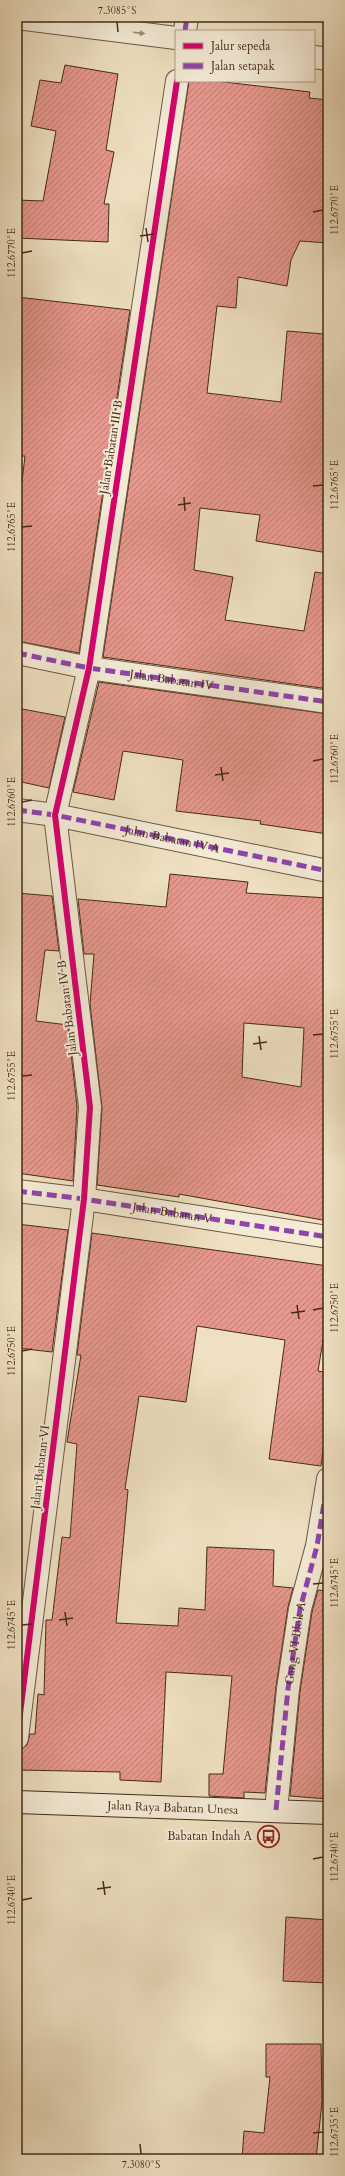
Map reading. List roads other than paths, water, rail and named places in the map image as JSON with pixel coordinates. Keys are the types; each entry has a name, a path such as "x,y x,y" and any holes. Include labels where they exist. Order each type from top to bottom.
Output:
{"street":[{"path":"185,30 187,17"},
{"path":"17,18 175,38"},
{"path":"315,57 328,59"},
{"name":"Jalan Babatan III B","path":"55,815 89,668 177,82"},
{"name":"Jalan Babatan IV","path":"17,653 89,668 328,702"},
{"name":"Jalan Babatan IV A","path":"17,810 55,815 328,871"},
{"name":"Jalan Babatan IV B","path":"55,815 90,1107 84,1199"},
{"name":"Jalan Babatan V","path":"17,1191 84,1199 328,1237"},
{"name":"Jalan Babatan VI","path":"17,1738 84,1199"},
{"name":"Gang VI Blok A","path":"276,1810 288,1690 300,1609 317,1546 328,1479"},
{"name":"Jalan Raya Babatan Unesa","path":"17,1802 328,1813"}],"place":[{"name":"Babatan Indah A","path":"268,1836"}]}
